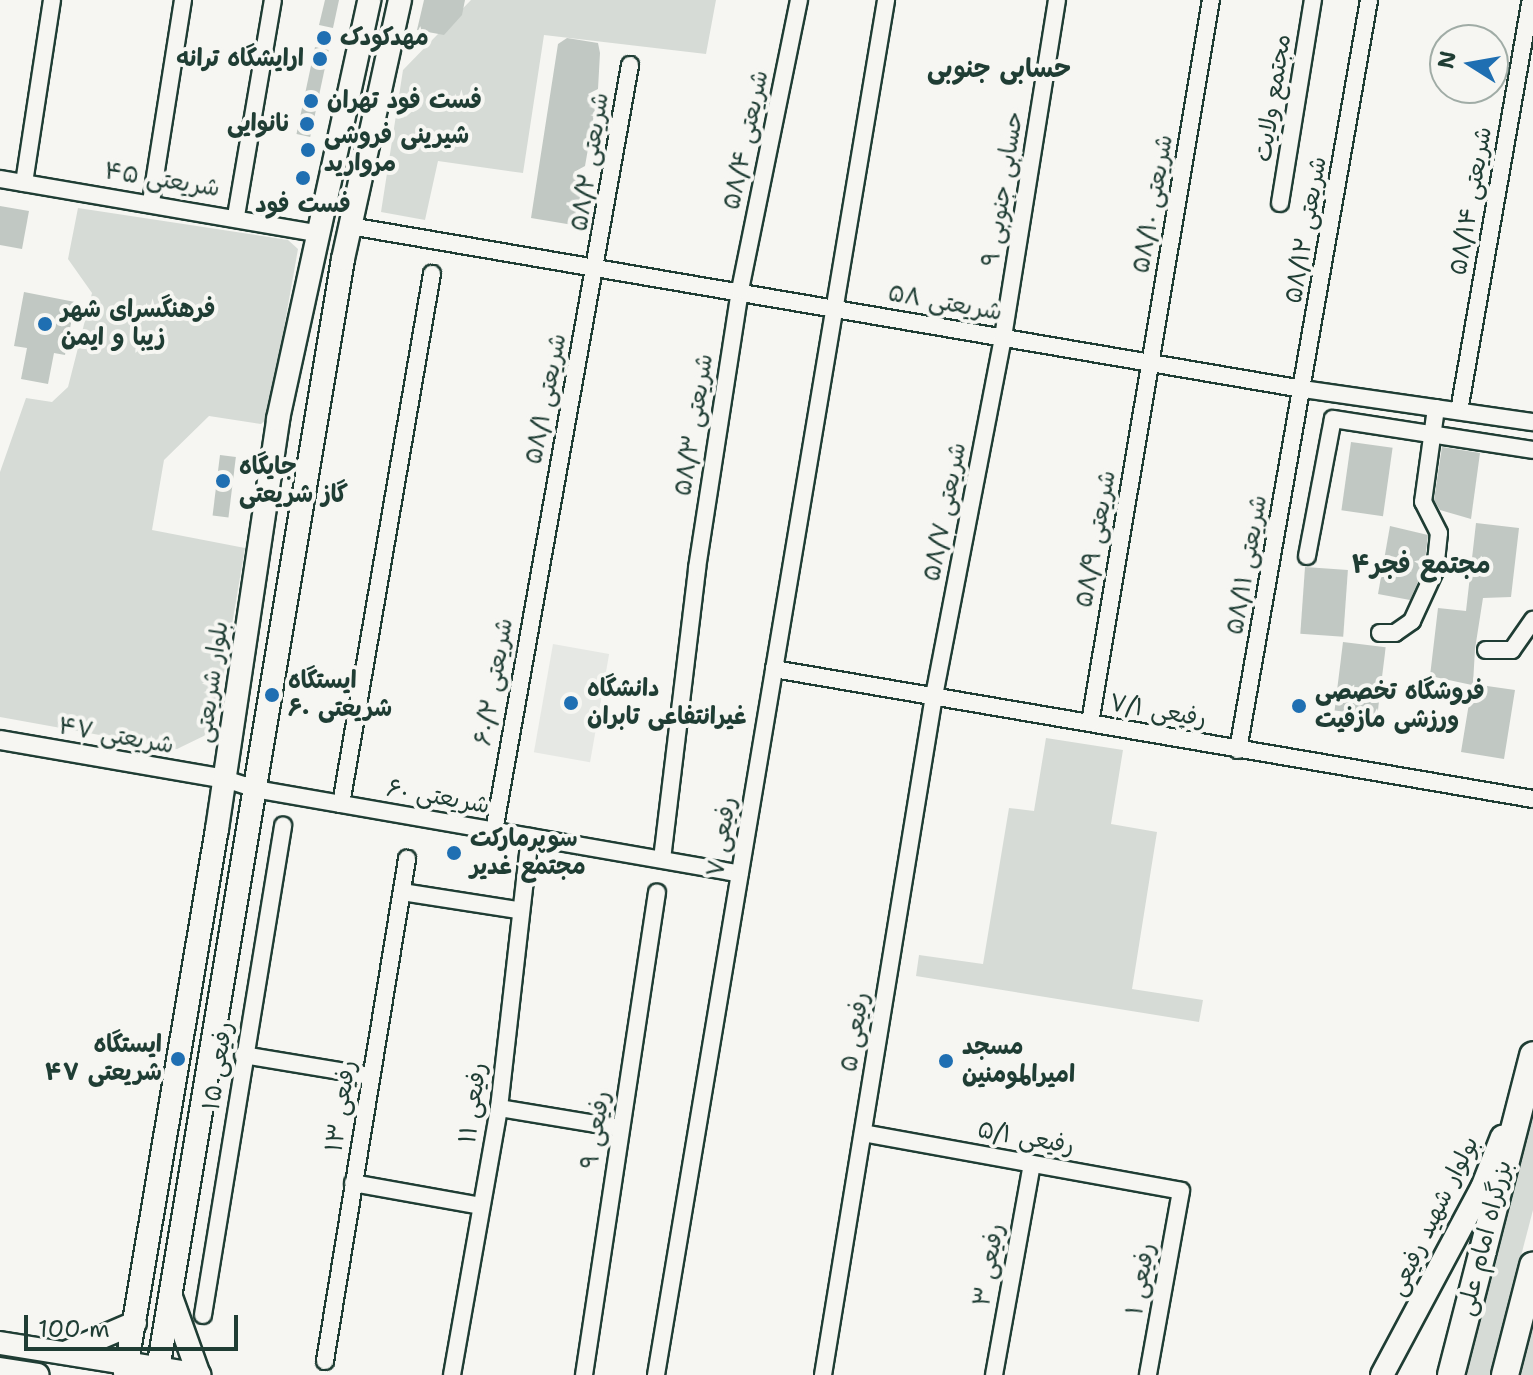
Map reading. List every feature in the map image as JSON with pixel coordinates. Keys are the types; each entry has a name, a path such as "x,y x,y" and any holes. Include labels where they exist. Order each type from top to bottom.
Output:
{"highway":[{"name":"بزرگراه امام علی","path":"1451,1375 1530,1066"},
{"path":"1505,1375 1533,1266"}],"main road":[{"name":"بلوار شریعتی","path":"126,1369 225,779 278,419 315,233 369,0"},
{"path":"158,1372 350,226 400,0"},
{"name":"بولوار شهید رفیعی","path":"1382,1375 1482,1188 1530,1066"},
{"path":"0,1343 126,1369 199,1375 171,1297"},
{"path":"63,1354 135,1323"},
{"path":"0,1369 38,1375"}],"street":[{"path":"24,183 52,0"},
{"path":"151,202 183,0"},
{"path":"236,216 273,0"},
{"name":"شریعتی ۵۸/۴","path":"740,290 799,0"},
{"name":"رفیعی ۷","path":"656,1375 886,0"},
{"name":"حسابی جنوبی ۹","path":"1003,337 1057,0"},
{"name":"شریعتی ۵۸/۱۰","path":"1151,362 1211,0"},
{"name":"مجتمع ولایت","path":"1280,203 1313,0"},
{"name":"شریعتی ۵۸/۱۲","path":"1303,389 1369,0"},
{"name":"شریعتی ۵۸/۱۴","path":"1459,411 1531,0"},
{"name":"شریعتی ۵۸/۲","path":"598,266 630,65"},
{"name":"شریعتی ۴۵","path":"0,179 236,216 315,233"},
{"name":"شریعتی ۵۸","path":"350,226 740,290 1303,389 1533,422"},
{"name":"شریعتی ۵۸/۱","path":"542,541 598,266"},
{"path":"341,804 432,274"},
{"name":"شریعتی ۵۸/۳","path":"662,859 697,568 740,290"},
{"name":"شریعتی ۵۸/۷","path":"934,696 1003,337"},
{"name":"شریعتی ۵۸/۹","path":"1090,723 1151,362"},
{"name":"شریعتی ۵۸/۱۱","path":"1238,750 1303,389"},
{"path":"1380,633 1395,633 1412,621 1435,571 1439,533 1423,502 1436,408"},
{"path":"1307,556 1333,419 1533,450"},
{"name":"شریعتی ۶۰/۲","path":"494,831 542,541"},
{"path":"1486,650 1512,650 1533,620"},
{"name":"رفیعی ۷/۱","path":"774,669 1533,799"},
{"name":"رفیعی ۵","path":"823,1375 934,696"},
{"name":"شریعتی ۴۷","path":"0,740 225,779"},
{"name":"شریعتی ۶۰","path":"225,779 255,789 740,874"},
{"name":"رفیعی ۱۵","path":"203,1315 243,1055 283,826"},
{"name":"رفیعی ۱۱","path":"452,1375 499,1108 517,910 530,837"},
{"name":"رفیعی ۱۳","path":"325,1361 407,859"},
{"path":"402,892 517,910"},
{"name":"رفیعی ۹","path":"584,1375 657,892"},
{"path":"243,1055 370,1076"},
{"path":"499,1108 620,1128"},
{"name":"رفیعی ۵/۱","path":"863,1133 1181,1191"},
{"name":"رفیعی ۳","path":"994,1375 1032,1164"},
{"path":"353,1183 481,1206"},
{"name":"رفیعی ۱","path":"1148,1375 1181,1191"}],"shaded area":[{"path":"471,0 716,0 706,54 544,35 523,173 438,161 425,220 381,212 403,70"},
{"name":"مهدکودک","path":"324,28 331,31 334,38 331,45 324,48 317,45 314,38 317,31"},
{"path":"78,208 288,240 298,249 268,418 261,424 209,416 164,460 152,530 245,548 214,731 177,749 0,717 0,472 26,398 52,402 68,387 92,293 68,259"},
{"name":"دانشگاه غیرانتفاعی تابران","path":"553,644 609,654 590,762 534,752"},
{"path":"1046,738 1123,750 1111,824 1157,832 1132,989 1203,1000 1199,1022 916,976 919,955 983,964 1009,808 1034,811"},
{"path":"1533,1114 1533,1210 1490,1375 1464,1375"},
{"path":"1533,1288 1533,1375 1512,1375"}],"building":[{"path":"325,0 339,0 333,28 319,25"},
{"path":"424,0 465,0 462,15 444,35 417,30"},
{"path":"567,38 598,43 600,53 598,89 588,94 596,103 585,166 574,172 584,181 573,225 531,218 558,44"},
{"path":"315,47 329,50 310,137 296,134"},
{"path":"0,206 29,211 22,249 0,245"},
{"name":"فرهنگسرای شهر زیبا و ایمن","path":"24,292 75,302 65,355 54,353 48,384 21,379 27,348 14,346"},
{"path":"1351,442 1393,448 1383,516 1341,510"},
{"path":"1442,447 1480,453 1471,519 1440,510 1434,500"},
{"path":"220,455 236,457 228,517 213,516"},
{"path":"1476,523 1519,528 1511,597 1483,598 1475,649 1473,684 1515,690 1504,759 1461,752 1472,685 1430,676 1438,608 1466,611"},
{"path":"1390,526 1428,535 1424,568 1410,600 1378,594"},
{"path":"1305,567 1348,570 1343,637 1300,634"},
{"path":"1343,642 1386,647 1377,716 1335,710"}],"place":[{"name":"مهدکودک","path":"324,38"},
{"name":"ارایشگاه ترانه","path":"320,59"},
{"name":"فست فود تهران","path":"311,101"},
{"name":"نانوایی","path":"307,124"},
{"name":"شیرینی فروشی مروارید","path":"308,150"},
{"name":"فست فود","path":"303,178"},
{"name":"فرهنگسرای شهر زیبا و ایمن","path":"45,324"},
{"name":"جایگاه گاز شریعتی","path":"223,481"},
{"name":"ایستگاه شریعتی ۶۰","path":"272,695"},
{"name":"دانشگاه غیرانتفاعی تابران","path":"571,703"},
{"name":"فروشگاه تخصصی ورزشی مازفیت","path":"1299,706"},
{"name":"سوپرمارکت مجتمع غدیر","path":"454,853"},
{"name":"ایستگاه شریعتی ۴۷","path":"178,1059"},
{"name":"مسجد امیرالمومنین","path":"946,1061"}],"district":[{"name":"حسابی جنوبی","path":"999,68"},
{"name":"مجتمع فجر۴","path":"1421,564"}]}
